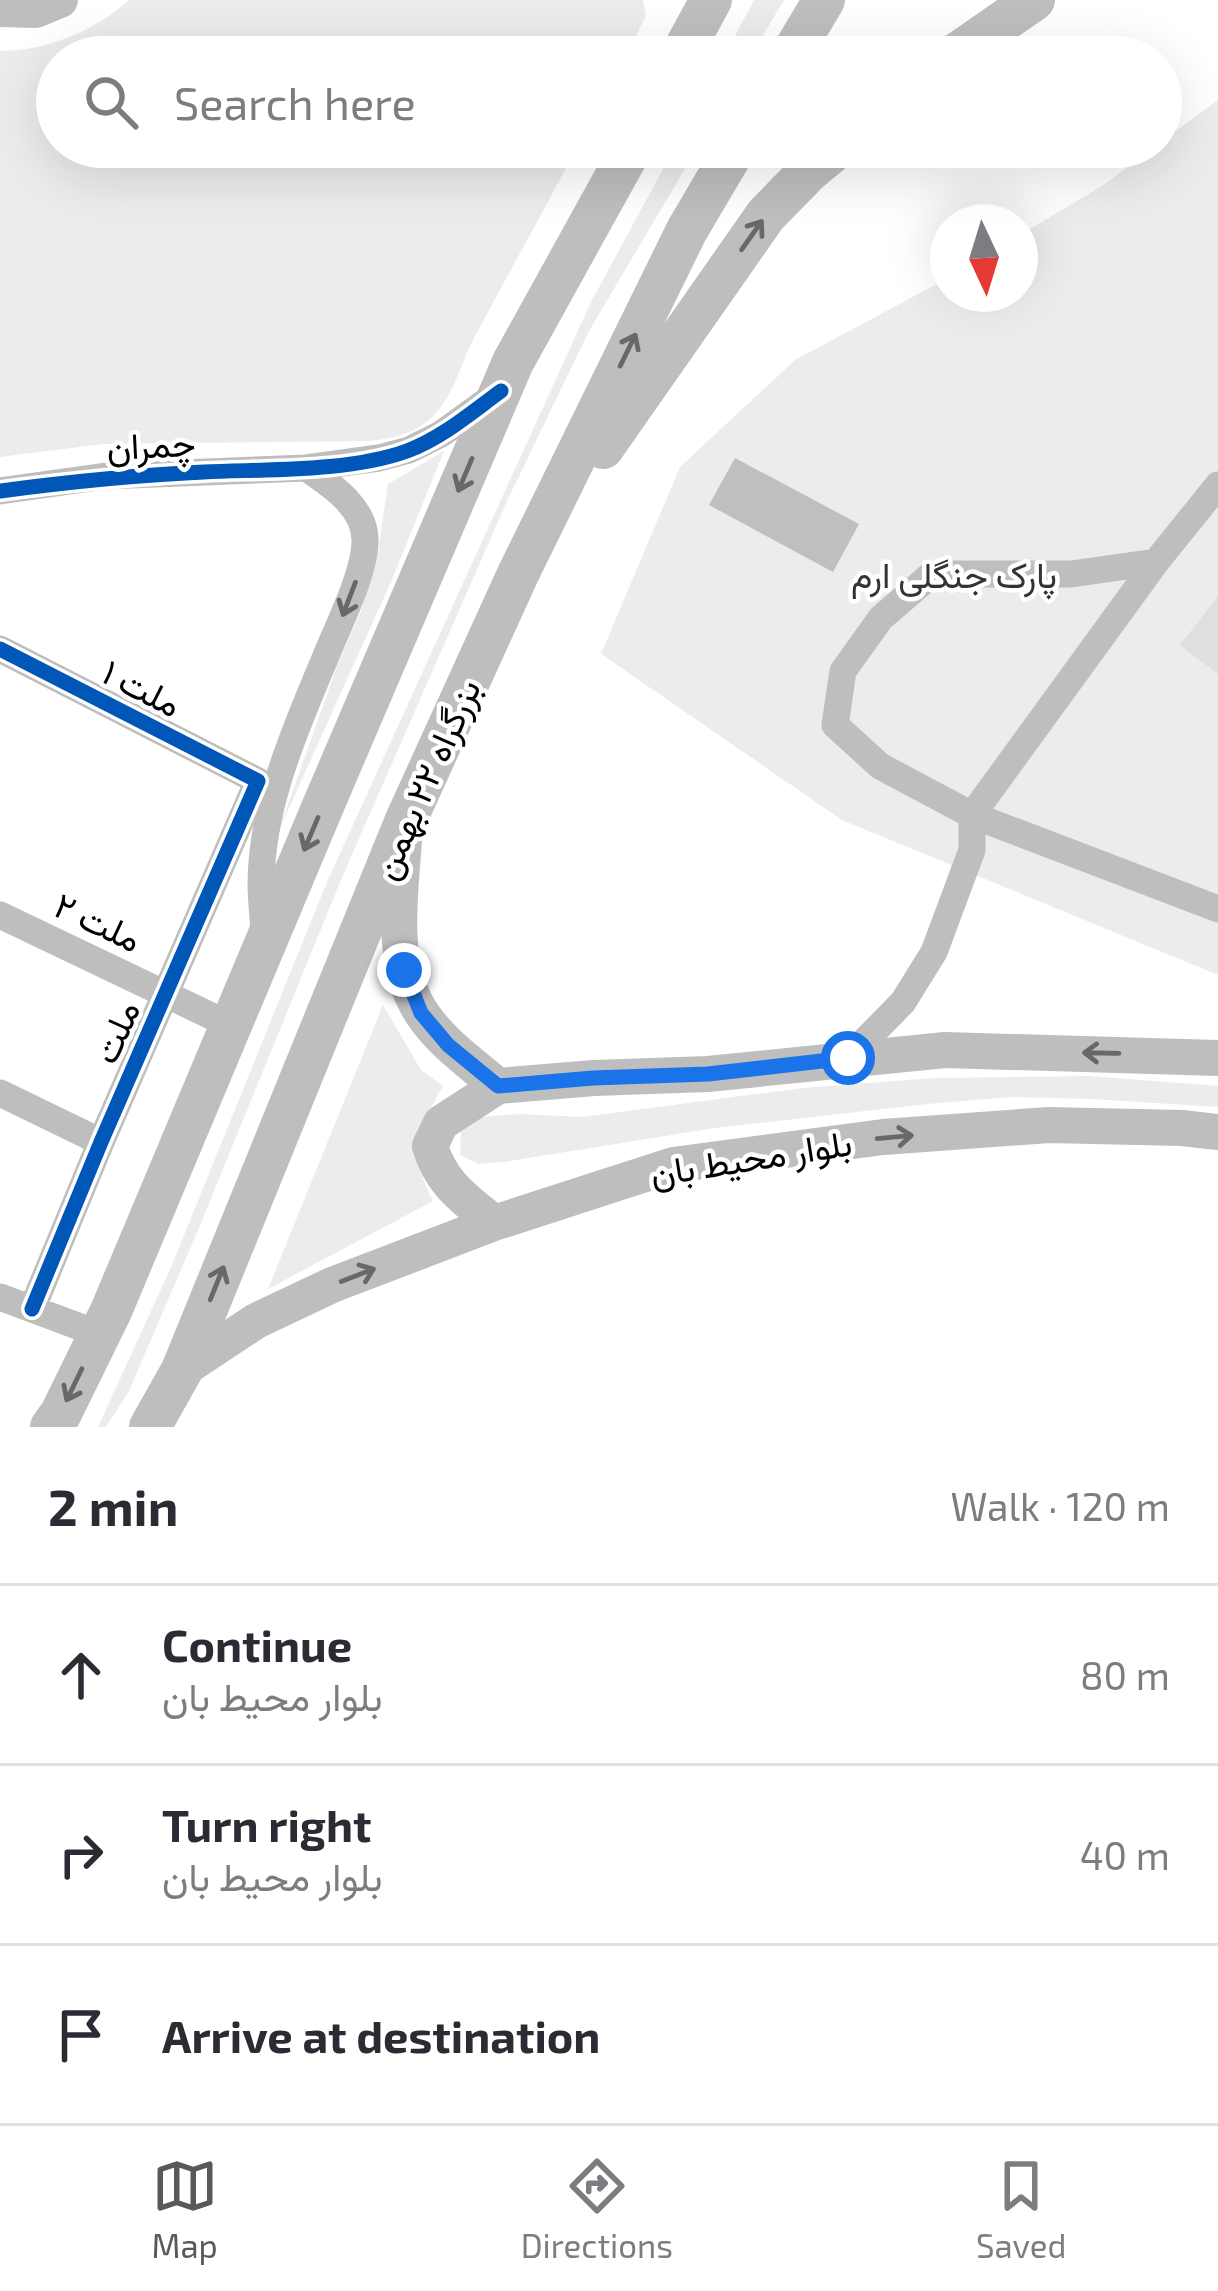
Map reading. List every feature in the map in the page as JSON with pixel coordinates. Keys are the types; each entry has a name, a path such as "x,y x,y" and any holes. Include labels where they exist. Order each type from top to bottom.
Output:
{"highway":[{"path":"679,0 679,36"},
{"path":"691,36 711,0"},
{"path":"803,36 824,0"},
{"path":"982,36 1034,0"},
{"path":"51,1427 99,1334 513,362 620,168"},
{"name":"بزرگراه ۲۲ بهمن","path":"150,1427 182,1370 406,820 518,574 687,230 724,168"},
{"path":"518,574 766,215 813,168"}],"main road":[{"path":"0,10 36,10 60,0"},
{"path":"406,820 398,917 404,970 421,1013 448,1045 498,1086"},
{"path":"494,1223 436,1169 430,1146 441,1124 498,1086 708,1074 945,1049 1218,1058"},
{"name":"بلوار محیط بان","path":"182,1370 256,1321 332,1286 494,1223 673,1165 883,1137 1048,1125 1218,1132"}],"street":[{"name":"چمران","path":"0,491 106,476 306,468 379,458 441,434 501,391"},
{"path":"265,943 261,884 269,815 291,741 347,604 366,541 358,515 340,492 306,468"},
{"path":"848,1058 902,1002 934,952 972,850 972,815 1156,562 1218,485"},
{"path":"1156,562 1071,574 932,574 881,618 843,670 835,725 880,766 972,815 1218,909"},
{"name":"ملت ۱","path":"0,650 258,781"},
{"name":"ملت","path":"32,1309 258,781"},
{"name":"ملت ۲","path":"0,914 230,1025"},
{"path":"0,1093 101,1142"},
{"path":"0,1297 99,1334"}],"green space":[{"path":"129,0 643,0 646,16 636,36 71,36"},
{"path":"754,0 784,0 763,36 735,36"},
{"path":"35,47 36,168 566,168 450,392 437,412 415,429 368,441 103,444 0,457 0,51"},
{"name":"پارک جنگلی ارم","path":"1218,100 1218,975 842,820 601,654 680,467 795,360 930,288 930,312 1038,312 1038,224 1126,168 1182,168 1182,127"},
{"path":"664,168 686,168 589,331 508,499 343,875 129,1391 106,1427 98,1427 172,1265 327,882 591,302"},
{"path":"444,451 391,582 279,830 361,611 378,551 388,484"},
{"path":"383,1005 421,1070 443,1086 417,1142 419,1167 433,1201 268,1289"},
{"path":"1089,1076 1218,1086 1218,1107 1012,1097 715,1128 504,1162 478,1164 460,1155 461,1132 480,1117 582,1117 803,1088 934,1078"}],"shaded area":[{"path":"735,458 859,524 833,572 709,505"}],"building":[{"path":"1218,596 1218,674 1180,645"}],"cycle path":[{"path":"0,491 153,475 334,466 384,458 432,439 501,391"},
{"path":"0,649 258,781 32,1309"}],"route":[{"path":"404,970 421,1013 448,1045 498,1086 708,1074 848,1058"}]}
